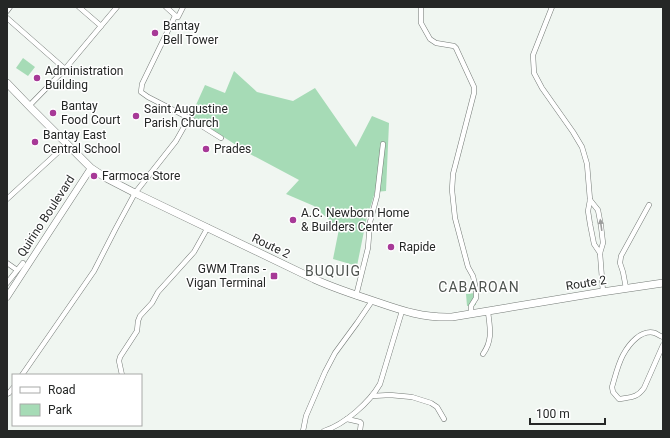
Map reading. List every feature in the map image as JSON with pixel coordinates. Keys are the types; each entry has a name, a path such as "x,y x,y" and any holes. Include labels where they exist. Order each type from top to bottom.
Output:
{"highway":[{"name":"Route 2","path":"7,83 91,168 106,178 314,279 356,296 402,311 428,317 452,317 663,283"}],"main road":[{"name":"Quirino Boulevard","path":"7,297 91,168"}],"street":[{"path":"7,11 10,7"},
{"path":"79,7 101,26"},
{"path":"30,106 66,69 117,7"},
{"path":"166,7 176,17"},
{"path":"183,7 178,17 176,17 142,84 140,92 189,118 221,138"},
{"path":"421,7 421,22 430,39 436,43 454,46 474,87 474,93 453,174 452,190 457,224 468,267 473,276 476,289 476,298 470,306 472,314"},
{"path":"552,7 533,54 534,73 542,88 582,147 587,164 590,200 588,211 591,230 594,244 600,253"},
{"path":"7,18 66,69"},
{"path":"23,374 94,271 135,193 176,141 189,118"},
{"path":"7,199 66,144"},
{"path":"356,296 368,248 370,222 376,196 383,144"},
{"path":"590,200 598,210 601,226 603,244 600,253 603,292"},
{"path":"626,288 620,259 649,205"},
{"path":"122,374 119,361 120,357 137,331 140,316 152,303 158,292 194,252 208,227"},
{"path":"7,263 17,270"},
{"path":"7,284 23,263"},
{"path":"303,431 306,416 335,353 358,323 372,301"},
{"path":"324,431 333,429 347,419 372,396 380,384 402,311"},
{"path":"483,354 490,339 488,312"},
{"path":"663,337 648,332 640,335 632,342 623,355 612,387 613,392 619,399 638,395 644,388 663,345"},
{"path":"372,396 390,395 412,397 431,403 437,407 444,419"},
{"path":"347,419 360,422 360,431"}],"green space":[{"path":"23,58 35,67 28,76 16,68"},
{"path":"234,71 257,92 293,101 315,88 356,147 372,116 389,123 386,191 375,192 366,221 357,266 333,259 339,229 314,206 286,194 299,180 250,154 191,116 205,85 225,93"},
{"path":"475,293 476,305 467,306 466,294"}],"place":[{"name":"Bantay Bell Tower","path":"155,33"},
{"name":"Administration Building","path":"37,78"},
{"name":"Bantay Food Court","path":"53,113"},
{"name":"Saint Augustine Parish Church","path":"136,116"},
{"name":"Bantay East Central School","path":"35,142"},
{"name":"Prades","path":"206,149"},
{"name":"Farmoca Store","path":"94,176"},
{"name":"A.C. Newborn Home & Builders Center","path":"293,220"},
{"name":"Rapide","path":"391,247"},
{"name":"GWM Trans - Vigan Terminal","path":"274,276"}],"district":[{"name":"BUQUIG","path":"333,271"},
{"name":"CABAROAN","path":"479,287"}]}
